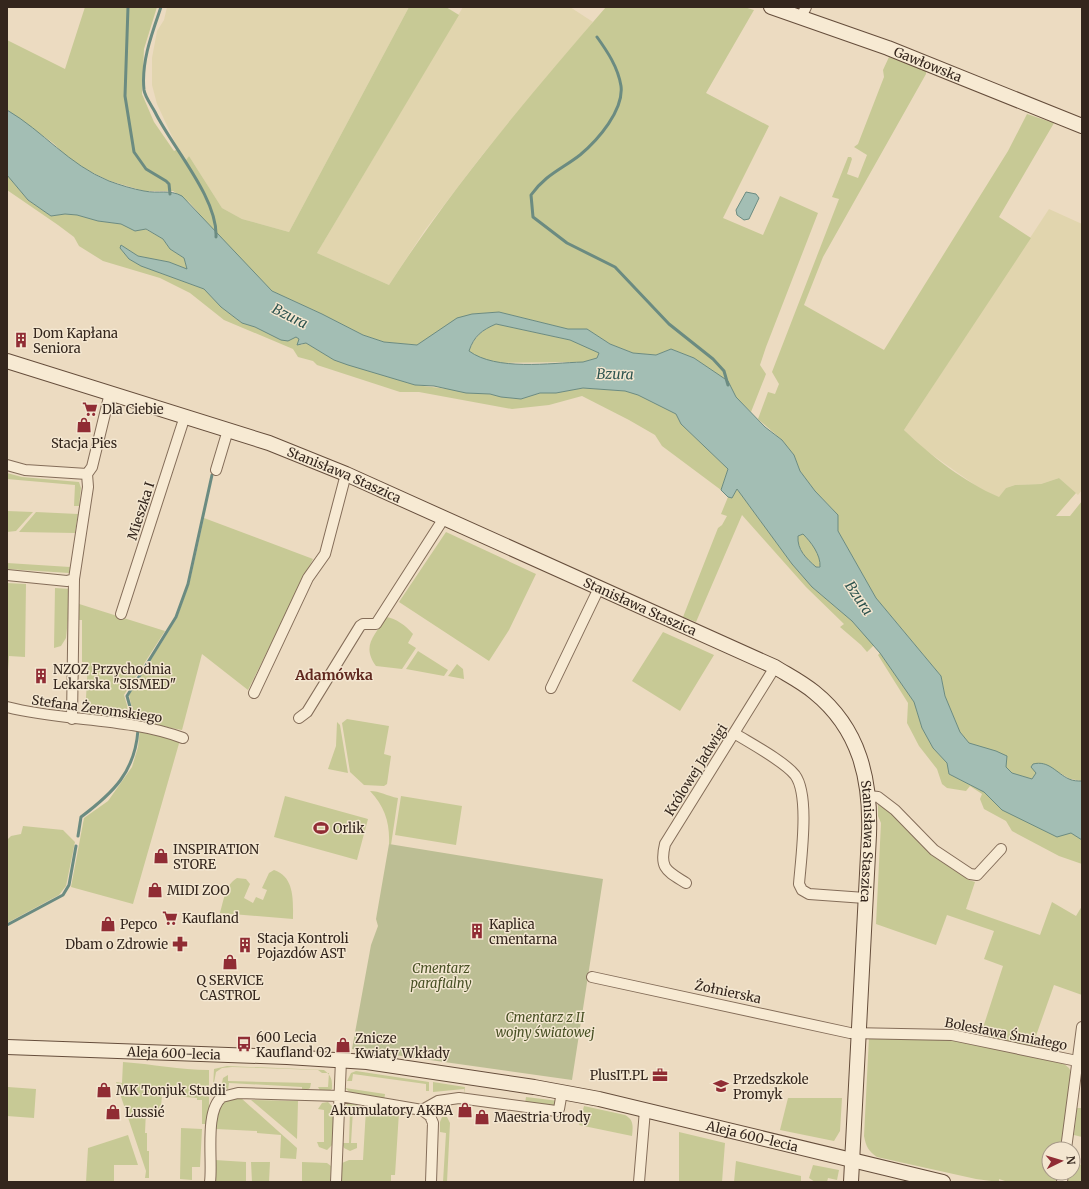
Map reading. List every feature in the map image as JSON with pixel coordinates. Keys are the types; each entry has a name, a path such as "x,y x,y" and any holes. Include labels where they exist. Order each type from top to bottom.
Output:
{"street":[{"name":"Gawłowska","path":"771,7 804,12 888,48 1082,126"},
{"name":"Stanisława Staszica","path":"7,361 269,443 346,474 775,667 815,693 842,722 857,749 863,766 869,796 866,898 851,1182"},
{"path":"72,718 74,579 88,487 87,474 92,467 110,393"},
{"name":"Mieszka I","path":"121,614 186,416"},
{"path":"216,470 228,430"},
{"path":"7,465 25,470 87,474"},
{"path":"254,693 308,578 325,554 346,474"},
{"path":"299,718 307,712 360,626 363,624 376,624 444,518"},
{"path":"7,575 67,581 74,579"},
{"path":"550,688 599,588"},
{"name":"Królowej Jadwigi","path":"686,883 666,870 663,864 662,854 665,844 775,667"},
{"name":"Stefana Żeromskiego","path":"7,707 34,714 132,725 168,732 183,738"},
{"path":"734,733 786,767 794,774 799,782 803,803 799,884 802,890 810,894 866,898"},
{"path":"869,796 878,797 894,810 934,850 970,874 977,875 1002,849"},
{"name":"Żołnierska","path":"592,977 859,1033"},
{"path":"1067,1141 1082,1027"},
{"name":"Bolesława Śmiałego","path":"859,1033 952,1034 1077,1061"},
{"name":"Aleja 600-lecia","path":"7,1047 367,1062 562,1092 644,1110 943,1182"},
{"path":"336,1182 341,1060"},
{"path":"422,1110 438,1100 459,1098 556,1111 559,1109 562,1092"},
{"path":"210,1182 214,1107 222,1096 238,1093 340,1096 422,1110 430,1116 433,1123 431,1182"},
{"path":"639,1182 644,1110"}],"shaded area":[{"path":"167,7 409,7 289,232 242,219 222,208 189,156 186,160 178,149 157,104 152,85 152,58 157,31 164,20"},
{"path":"463,7 570,7 593,22 483,154 425,230 389,285 317,253"},
{"path":"1049,209 1082,224 1082,490 1078,495 1059,478 1041,484 1015,485 1006,488 999,498 982,490 924,449 904,430"}],"green space":[{"path":"85,7 157,7 144,49 142,94 154,122 174,151 178,149 186,160 189,156 222,208 242,219 289,232 409,7 446,7 459,15 317,253 389,285 465,177 520,108 606,7 744,7 754,10 706,93 769,126 723,218 763,235 780,196 818,213 766,347 760,365 766,374 751,412 736,397 727,381 694,358 671,349 656,355 633,353 610,344 587,329 568,329 499,312 472,314 417,345 384,342 363,335 272,291 216,233 189,202 173,191 144,191 110,181 95,174 71,161 53,143 7,110 7,40 65,69"},
{"path":"889,57 926,71 926,74 823,257 804,305 884,350 1008,151 1027,114 1054,123 999,217 1031,238 904,430 948,468 973,484 999,497 1006,488 1015,485 1041,484 1059,478 1076,493 1056,516 1070,516 1082,501 1082,781 1070,779 1060,773 1037,773 1032,779 1012,773 982,748 969,743 960,732 945,696 941,676 876,598 838,531 838,515 815,491 800,471 794,455 782,440 758,419 768,392 775,394 779,384 772,372 839,199 832,197 848,157 851,157 852,159 847,174 858,178 867,155 854,147 858,144 884,77 883,70"},
{"path":"7,175 28,200 51,216 65,214 77,215 98,221 121,224 135,231 145,229 163,239 170,249 184,258 187,269 169,262 138,256 121,245 120,248 129,259 141,266 204,289 221,307 242,323 255,327 281,340 296,337 299,339 301,345 306,343 334,360 415,385 490,394 502,397 521,399 540,393 556,393 583,388 625,391 638,395 676,414 681,424 728,469 721,490 662,446 655,435 582,396 549,405 512,409 419,392 400,392 317,365 313,361 298,357 293,349 224,320 190,293 160,278 103,261 79,246 74,237 7,190"},
{"path":"496,324 570,340 599,352 597,358 583,362 496,363 477,357 469,351 474,341 480,334"},
{"path":"7,473 22,477 79,482 81,488 79,506 74,506 75,485 7,479"},
{"path":"737,489 792,564 812,587 852,621 874,645 867,652 840,627 844,624 806,587 742,515 696,622 683,617 718,528 722,525 727,516 721,514 728,497 732,498"},
{"path":"7,511 33,512 16,531 7,532"},
{"path":"36,512 78,514 75,533 19,532"},
{"path":"204,518 313,559 248,690 202,654 182,730 138,722 135,720 129,695 177,618 190,581"},
{"path":"446,532 536,574 509,630 489,661 399,602"},
{"path":"803,534 812,544 817,553 820,566 816,567 801,550 798,536"},
{"path":"7,563 70,567 69,573 7,569"},
{"path":"7,583 26,584 25,657 9,656 7,684"},
{"path":"55,588 71,589 66,638 61,646 54,648"},
{"path":"76,603 165,631 124,695 132,722 85,716 88,662 82,662 82,620 76,620"},
{"path":"386,617 401,623 413,634 408,643 416,648 402,669 376,666 372,659 370,652 371,641"},
{"path":"663,632 714,655 680,711 632,681"},
{"path":"418,651 448,670 444,676 406,669"},
{"path":"880,653 914,702 922,728 933,748 947,763 949,774 985,792 1002,810 1071,833 1082,840 1082,864 1059,856 1012,831 1006,821 984,809 980,799 982,794 970,786 966,791 947,788 942,784 937,769 919,746 907,723 908,703 878,655"},
{"path":"457,664 463,669 464,679 448,676"},
{"path":"347,719 389,726 384,754 391,756 387,784 384,786 364,785 350,772 342,723"},
{"path":"337,722 340,725 348,773 328,769 336,746"},
{"path":"140,729 180,740 133,904 71,887 84,818 108,801 132,767 138,747"},
{"path":"370,791 398,798 391,845 389,844 389,829 386,816 383,809"},
{"name":"Orlik","path":"285,796 368,819 357,860 274,837"},
{"path":"401,796 462,806 456,845 395,835"},
{"path":"878,802 887,808 933,856 969,880 975,882 966,909 1040,935 1052,902 1076,916 1082,906 1082,995 1054,985 1032,1047 980,1037 1003,966 984,959 994,931 947,915 936,945 876,924 881,823 878,816"},
{"path":"23,826 63,830 75,842 66,886 59,895 7,923 7,840 11,836 21,834"},
{"name":"Cmentarz parafialny","path":"389,844 603,879 572,1080 352,1049 371,945 378,926 376,919"},
{"path":"274,870 281,873 289,884 293,897 293,919 220,913 227,889 233,881 237,878 246,879 250,884 244,898 253,903 256,897 263,900 267,890 262,888 269,873"},
{"path":"869,1037 941,1038 1063,1063 1069,1068 1072,1074 1062,1141 1041,1141 1041,1181 1057,1182 1008,1182 999,1179 999,1182 976,1179 877,1157 871,1153 864,1136"},
{"path":"123,1062 209,1070 209,1124 202,1124 202,1100 197,1100 197,1098 162,1095 161,1108 157,1108 157,1110 146,1110 145,1133 147,1133 147,1151 149,1151 149,1178 145,1178 146,1171 116,1082 122,1083"},
{"path":"227,1066 324,1070 327,1073 322,1073 318,1070 232,1067 222,1068 216,1072 213,1088 214,1069"},
{"path":"356,1071 429,1082 429,1091 426,1091 426,1084 353,1074 352,1081 347,1081 351,1073"},
{"path":"228,1075 228,1081 311,1083 310,1088 302,1093 302,1087 229,1083 228,1090 222,1083 223,1078"},
{"path":"329,1075 332,1081 332,1089 321,1092 318,1087 328,1087"},
{"path":"433,1082 465,1087 464,1094 464,1089 433,1092"},
{"path":"8,1087 36,1089 34,1118 7,1116"},
{"path":"345,1088 385,1094 384,1101 352,1094"},
{"path":"526,1097 559,1101 556,1106 525,1103"},
{"path":"241,1098 297,1148 296,1159 280,1158 281,1135 257,1133 257,1131 216,1129 217,1108 224,1100"},
{"path":"788,1098 842,1098 840,1131 834,1141 780,1130"},
{"path":"251,1100 298,1101 297,1139"},
{"path":"328,1102 334,1108 335,1112 333,1144 327,1150 319,1147 317,1142 324,1142 324,1110 318,1109 322,1103"},
{"path":"348,1103 357,1104 359,1110 353,1110 351,1143 357,1143 357,1148 350,1151 344,1148 342,1143 349,1143 350,1110 344,1109"},
{"path":"584,1106 625,1115 630,1119 632,1124 632,1136 579,1125"},
{"path":"1077,1108 1082,1108 1082,1137 1074,1135"},
{"path":"366,1109 399,1112 395,1175 391,1175 391,1182 341,1182 342,1163 349,1160 363,1160"},
{"path":"442,1117 447,1117 450,1123 447,1182 443,1182 446,1133 440,1132 440,1122"},
{"path":"181,1128 202,1129 200,1167 192,1167 192,1180 180,1179"},
{"path":"679,1132 725,1143 722,1182 679,1182"},
{"path":"128,1135 138,1165 114,1165 114,1182 86,1182 88,1148"},
{"path":"215,1160 246,1162 246,1182 213,1182"},
{"path":"736,1161 801,1176 801,1182 734,1182"},
{"path":"251,1162 270,1162 269,1182 252,1182"},
{"path":"302,1162 327,1163 331,1166 330,1182 302,1182"},
{"path":"813,1165 839,1170 837,1180 828,1178 827,1182 815,1182 809,1178"},
{"path":"1082,1165 1082,1182 1066,1182 1081,1181"}],"water":[{"name":"Bzura","path":"7,110 20,118 81,166 109,181 149,192 168,192 182,196 272,291 363,335 384,342 417,345 457,318 472,314 499,312 568,329 587,329 610,344 633,353 656,355 671,349 694,358 728,381 736,397 765,427 782,440 794,455 800,471 815,491 838,515 838,531 876,598 941,676 945,696 960,732 969,743 1007,756 1006,767 1012,773 1032,779 1036,773 1031,767 1033,764 1039,763 1048,765 1069,779 1074,781 1082,781 1082,840 1071,833 1057,837 1002,810 984,792 949,774 947,763 933,748 922,728 914,702 880,653 852,621 812,587 792,564 737,489 732,498 728,497 721,490 728,469 681,424 676,414 638,395 625,391 583,388 556,393 540,393 521,399 501,397 490,394 466,393 434,386 415,385 334,360 306,343 297,345 299,339 296,337 288,341 281,340 255,327 242,323 221,307 204,289 141,266 129,259 120,248 121,245 138,256 169,262 187,269 184,258 170,249 163,239 146,229 135,231 121,224 98,221 77,215 65,214 51,216 28,200 7,175","holes":["496,324 570,340 599,353 597,358 583,362 508,364 480,357 469,351 476,337","803,534 817,553 820,567 816,567 801,550 798,536"]},
{"path":"746,192 756,194 759,198 749,219 744,220 737,215 736,210"}],"waterway":[{"path":"128,7 125,96 134,152 146,169 169,184 170,194"},
{"path":"161,7 146,58 144,69 144,90 163,126 193,173 210,206 215,222 216,237"},
{"path":"597,37 612,60 620,79 621,95 618,105 602,133 587,149 548,177 536,188 531,195 533,217 567,243 615,267 669,324 713,359 724,371 728,385"},
{"path":"134,721 127,696 176,617 188,584 212,475"},
{"path":"78,836 81,817 112,790 127,770 136,745 138,730"},
{"path":"7,925 63,895 69,885 76,846"}],"place":[{"name":"Dom Kapłana Seniora","path":"21,340"},
{"name":"Dla Ciebie","path":"90,409"},
{"name":"Stacja Pies","path":"84,425"},
{"name":"NZOZ Przychodnia Lekarska \"SISMED\"","path":"41,676"},
{"name":"Orlik","path":"321,828"},
{"name":"INSPIRATION STORE","path":"161,856"},
{"name":"MIDI ZOO","path":"155,890"},
{"name":"Kaufland","path":"170,918"},
{"name":"Pepco","path":"108,924"},
{"name":"Kaplica cmentarna","path":"477,931"},
{"name":"Dbam o Zdrowie","path":"180,944"},
{"name":"Stacja Kontroli Pojazdów AST","path":"245,945"},
{"name":"Q SERVICE CASTROL","path":"230,962"},
{"name":"600 Lecia Kaufland 02","path":"244,1044"},
{"name":"Znicze Kwiaty Wkłady","path":"343,1045"},
{"name":"PlusIT.PL","path":"660,1075"},
{"name":"Przedszkole Promyk","path":"721,1086"},
{"name":"MK Tonjuk Studii","path":"104,1090"},
{"name":"Akumulatory AKBA","path":"465,1110"},
{"name":"Lussié","path":"113,1112"},
{"name":"Maestria Urody","path":"482,1117"}],"district":[{"name":"Adamówka","path":"334,675"}],"park label":[{"name":"Cmentarz z II wojny światowej","path":"545,1024"}]}
